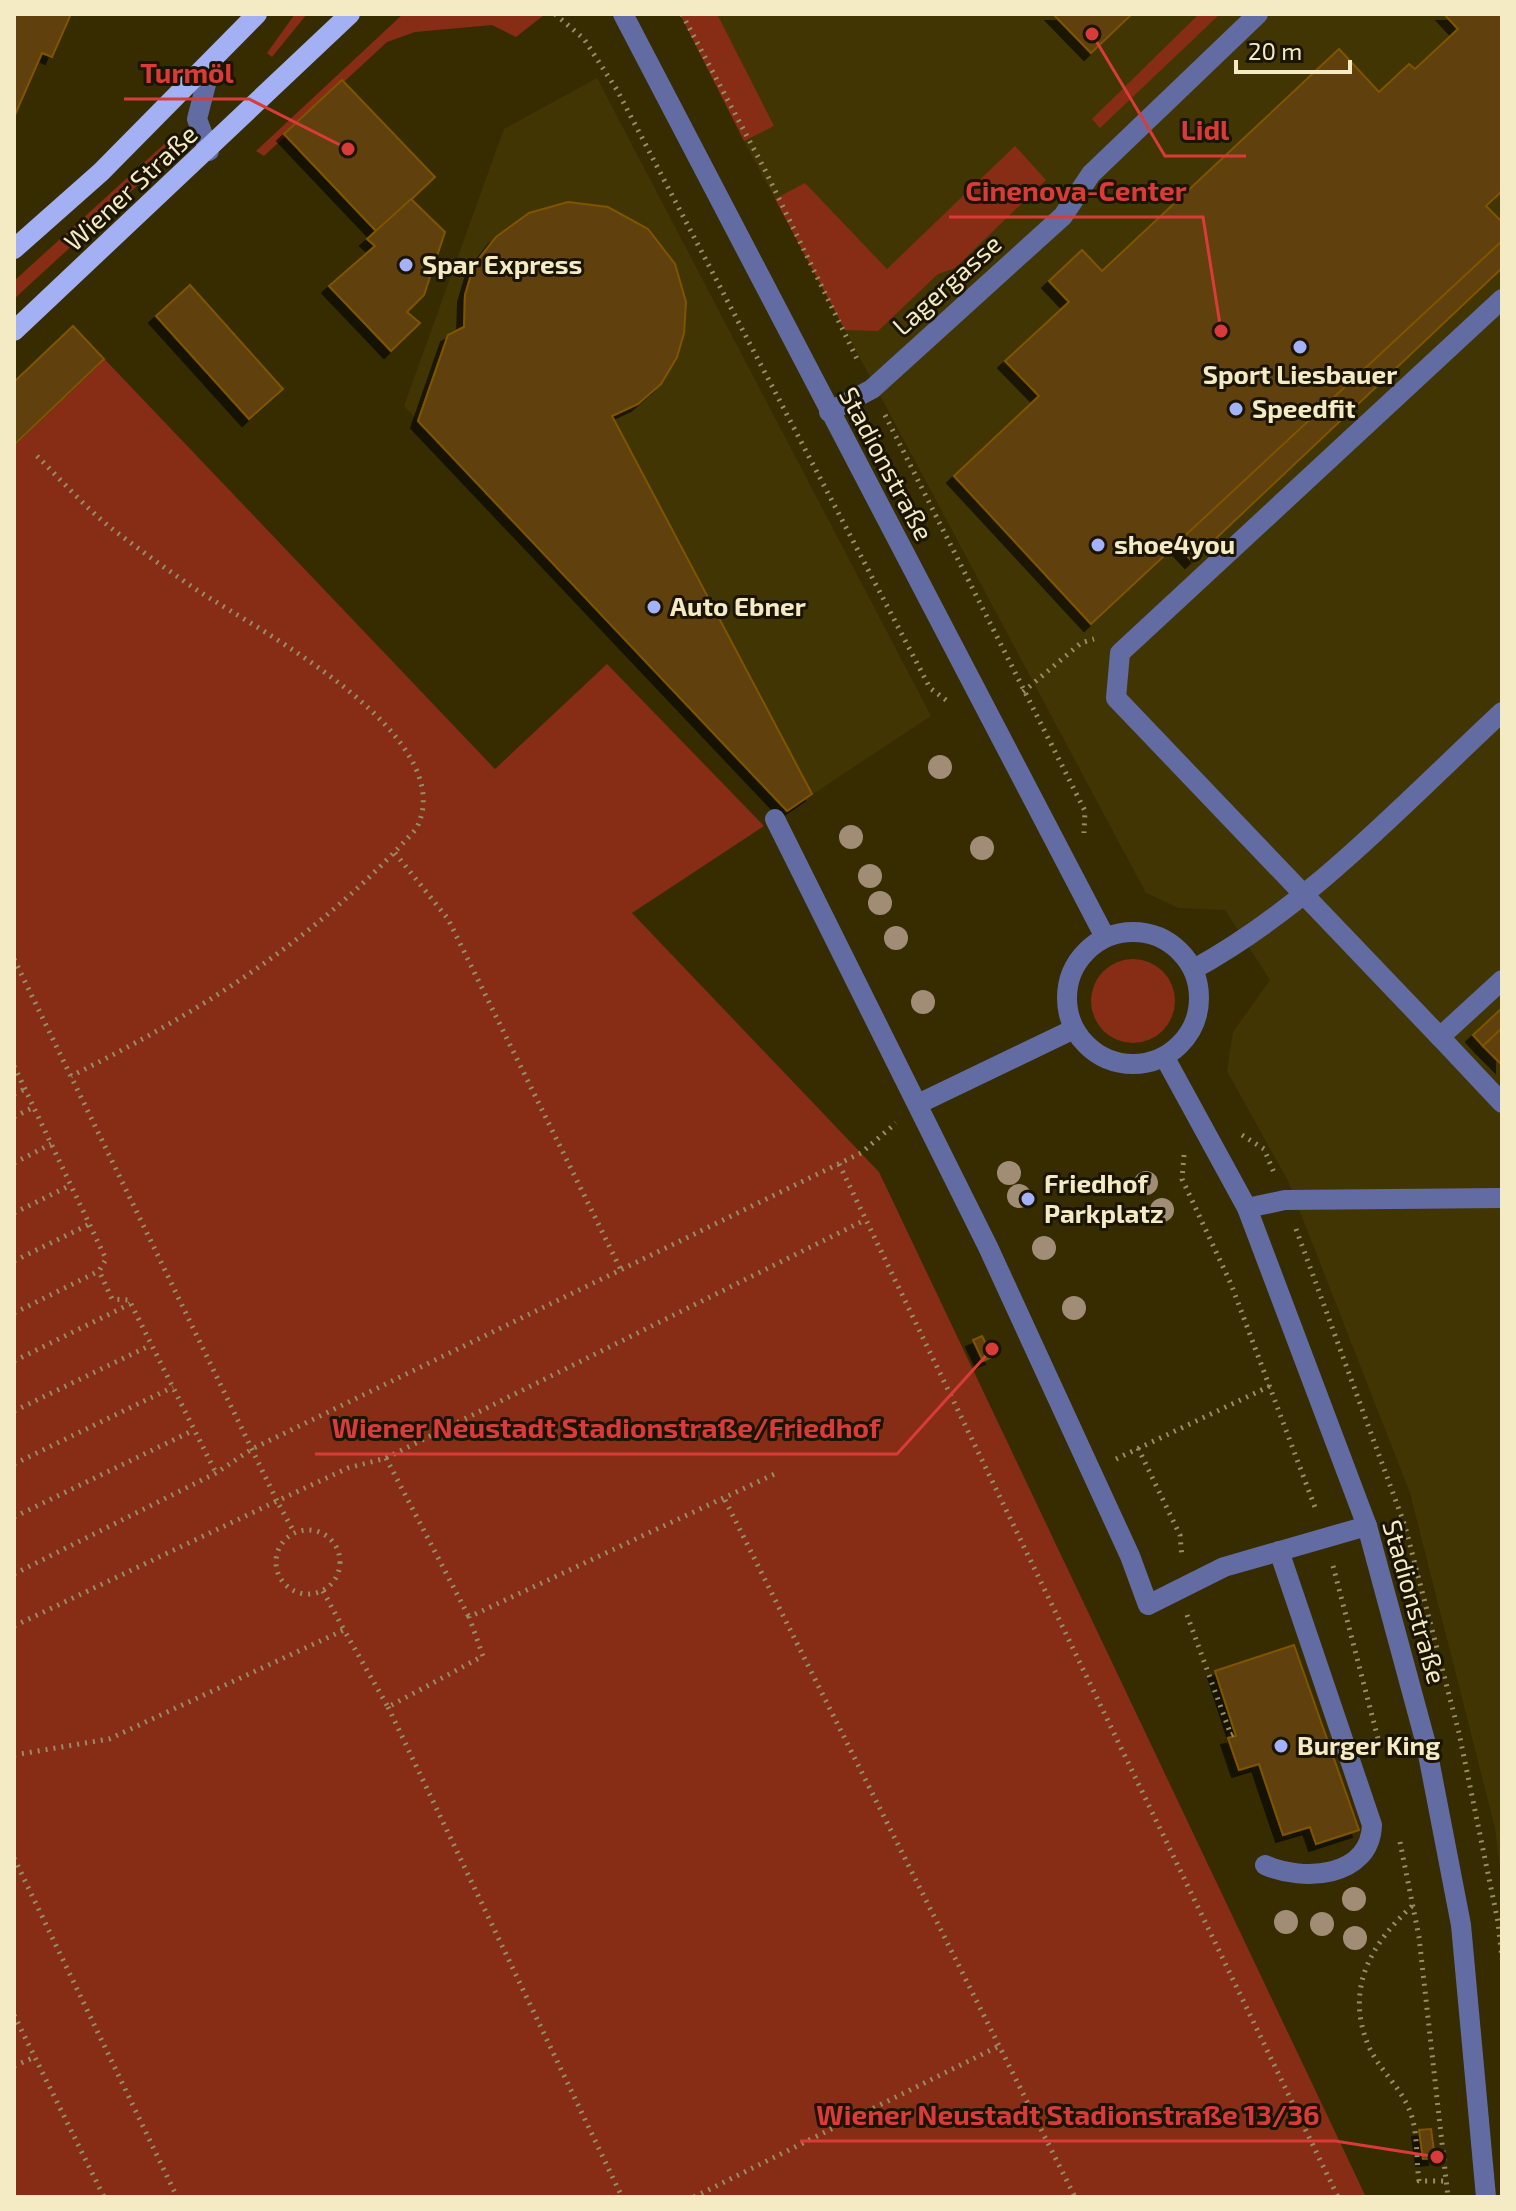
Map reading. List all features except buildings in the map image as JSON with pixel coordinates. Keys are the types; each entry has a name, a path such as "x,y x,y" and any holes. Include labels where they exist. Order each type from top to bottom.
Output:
{"main road":[{"name":"Wiener Straße","path":"14,249 101,172 257,14"},
{"name":"Wiener Straße","path":"14,331 209,151 350,14"}],"street":[{"name":"Stadionstraße","path":"623,14 1105,937"},
{"name":"Lagergasse","path":"829,412 872,389 1063,216 1091,174 1258,14"},
{"path":"209,151 197,119 212,61"},
{"path":"1502,299 1120,653 1116,698 1502,1103"},
{"path":"1194,969 1240,944 1303,894 1502,712"},
{"path":"775,819 918,1104 1130,1556 1148,1605 1224,1567 1367,1526"},
{"path":"1127,931 1154,934 1179,949 1194,969 1201,996 1197,1021 1183,1045 1165,1058 1142,1065 1113,1062 1086,1046 1074,1029 1066,1003 1070,975 1083,953 1105,937 1127,931"},
{"path":"1440,1037 1502,980"},
{"path":"918,1104 1074,1029"},
{"name":"Stadionstraße","path":"1165,1058 1247,1208 1367,1526 1426,1744 1461,1925 1486,2197"},
{"path":"1247,1208 1285,1200 1502,1198"},
{"path":"1265,1865 1281,1872 1312,1874 1345,1868 1364,1853 1371,1840 1372,1825 1279,1551"}],"path":[{"path":"555,14 584,39 617,90 930,688"},
{"path":"37,456 108,525 199,590 310,661 364,705 417,767 424,789 424,813 416,829 338,909 248,976 144,1040 71,1076"},
{"path":"1023,692 1081,643 1093,639 1120,653"},
{"path":"395,853 448,919 621,1270"},
{"path":"14,959 294,1532"},
{"path":"14,1067 106,1259 99,1271 14,1313"},
{"path":"14,1094 25,1089"},
{"path":"14,1574 216,1473 252,1449 861,1153 918,1104"},
{"path":"14,1117 34,1107"},
{"path":"14,1163 51,1144"},
{"path":"839,1164 1338,2197"},
{"path":"14,1213 71,1185"},
{"path":"14,1626 348,1468 386,1458 865,1220"},
{"path":"14,1261 90,1224"},
{"path":"99,1271 112,1299 129,1300 216,1473"},
{"path":"14,1361 130,1304"},
{"path":"14,1411 151,1345"},
{"path":"1090,1471 1270,1386"},
{"path":"14,1464 173,1387"},
{"path":"14,1517 194,1430"},
{"path":"386,1458 469,1617 483,1656 388,1707"},
{"path":"469,1617 725,1500 779,1472"},
{"path":"725,1500 1075,2197"},
{"path":"316,1530 326,1535 339,1553 337,1575 323,1591 301,1594 284,1584 278,1576 275,1566 279,1546 294,1532 316,1530"},
{"path":"323,1591 388,1707 622,2197"},
{"path":"14,1755 109,1739 344,1630"},
{"path":"14,1858 177,2197"},
{"path":"1448,2181 1419,2181 1412,2116 1395,2081 1369,2048 1360,2003 1364,1968 1385,1931 1413,1905 1448,2181 1448,2197"},
{"path":"14,2015 104,2197"},
{"path":"694,2197 999,2046"},
{"path":"14,2066 35,2057"}],"shaded area":[{"path":"295,14 307,14 272,57 267,53"},
{"path":"403,14 544,15 516,37 492,25 415,32 387,42 264,156 256,151"},
{"path":"680,14 1502,14 1502,1882 1495,1828 1410,1493 1288,1181 1227,1071 1233,1032 1270,980 1225,910 1179,908 1146,893 744,141"},
{"path":"680,14 717,14 774,126 744,141"},
{"path":"1199,14 1220,14 1100,128 1092,119"},
{"path":"597,78 931,716 787,811 404,406 504,129"},
{"path":"171,138 177,149 14,299 14,281"},
{"path":"1015,146 1046,180 955,268 938,274 878,331 845,330 775,199 805,183 887,269"},
{"path":"73,326 495,769 607,664 764,826 632,913 879,1172 1366,2197 14,2197 14,382"},
{"path":"1133,959 1149,962 1163,971 1172,985 1175,1001 1172,1017 1163,1031 1149,1040 1133,1043 1117,1040 1103,1031 1094,1017 1091,1001 1094,985 1103,971 1117,962"}],"place":[{"name":"Lidl","path":"1092,34"},
{"name":"Turmöl","path":"348,149"},
{"name":"Spar Express","path":"406,265"},
{"name":"Cinenova-Center","path":"1221,331"},
{"name":"Sport Liesbauer","path":"1300,347"},
{"name":"Speedfit","path":"1236,409"},
{"name":"shoe4you","path":"1098,545"},
{"name":"Auto Ebner","path":"654,607"},
{"name":"Friedhof Parkplatz","path":"1028,1199"},
{"name":"Wiener Neustadt Stadionstraße/Friedhof","path":"992,1349"},
{"name":"Burger King","path":"1281,1746"},
{"name":"Wiener Neustadt Stadionstraße 13/36","path":"1437,2157"}]}
